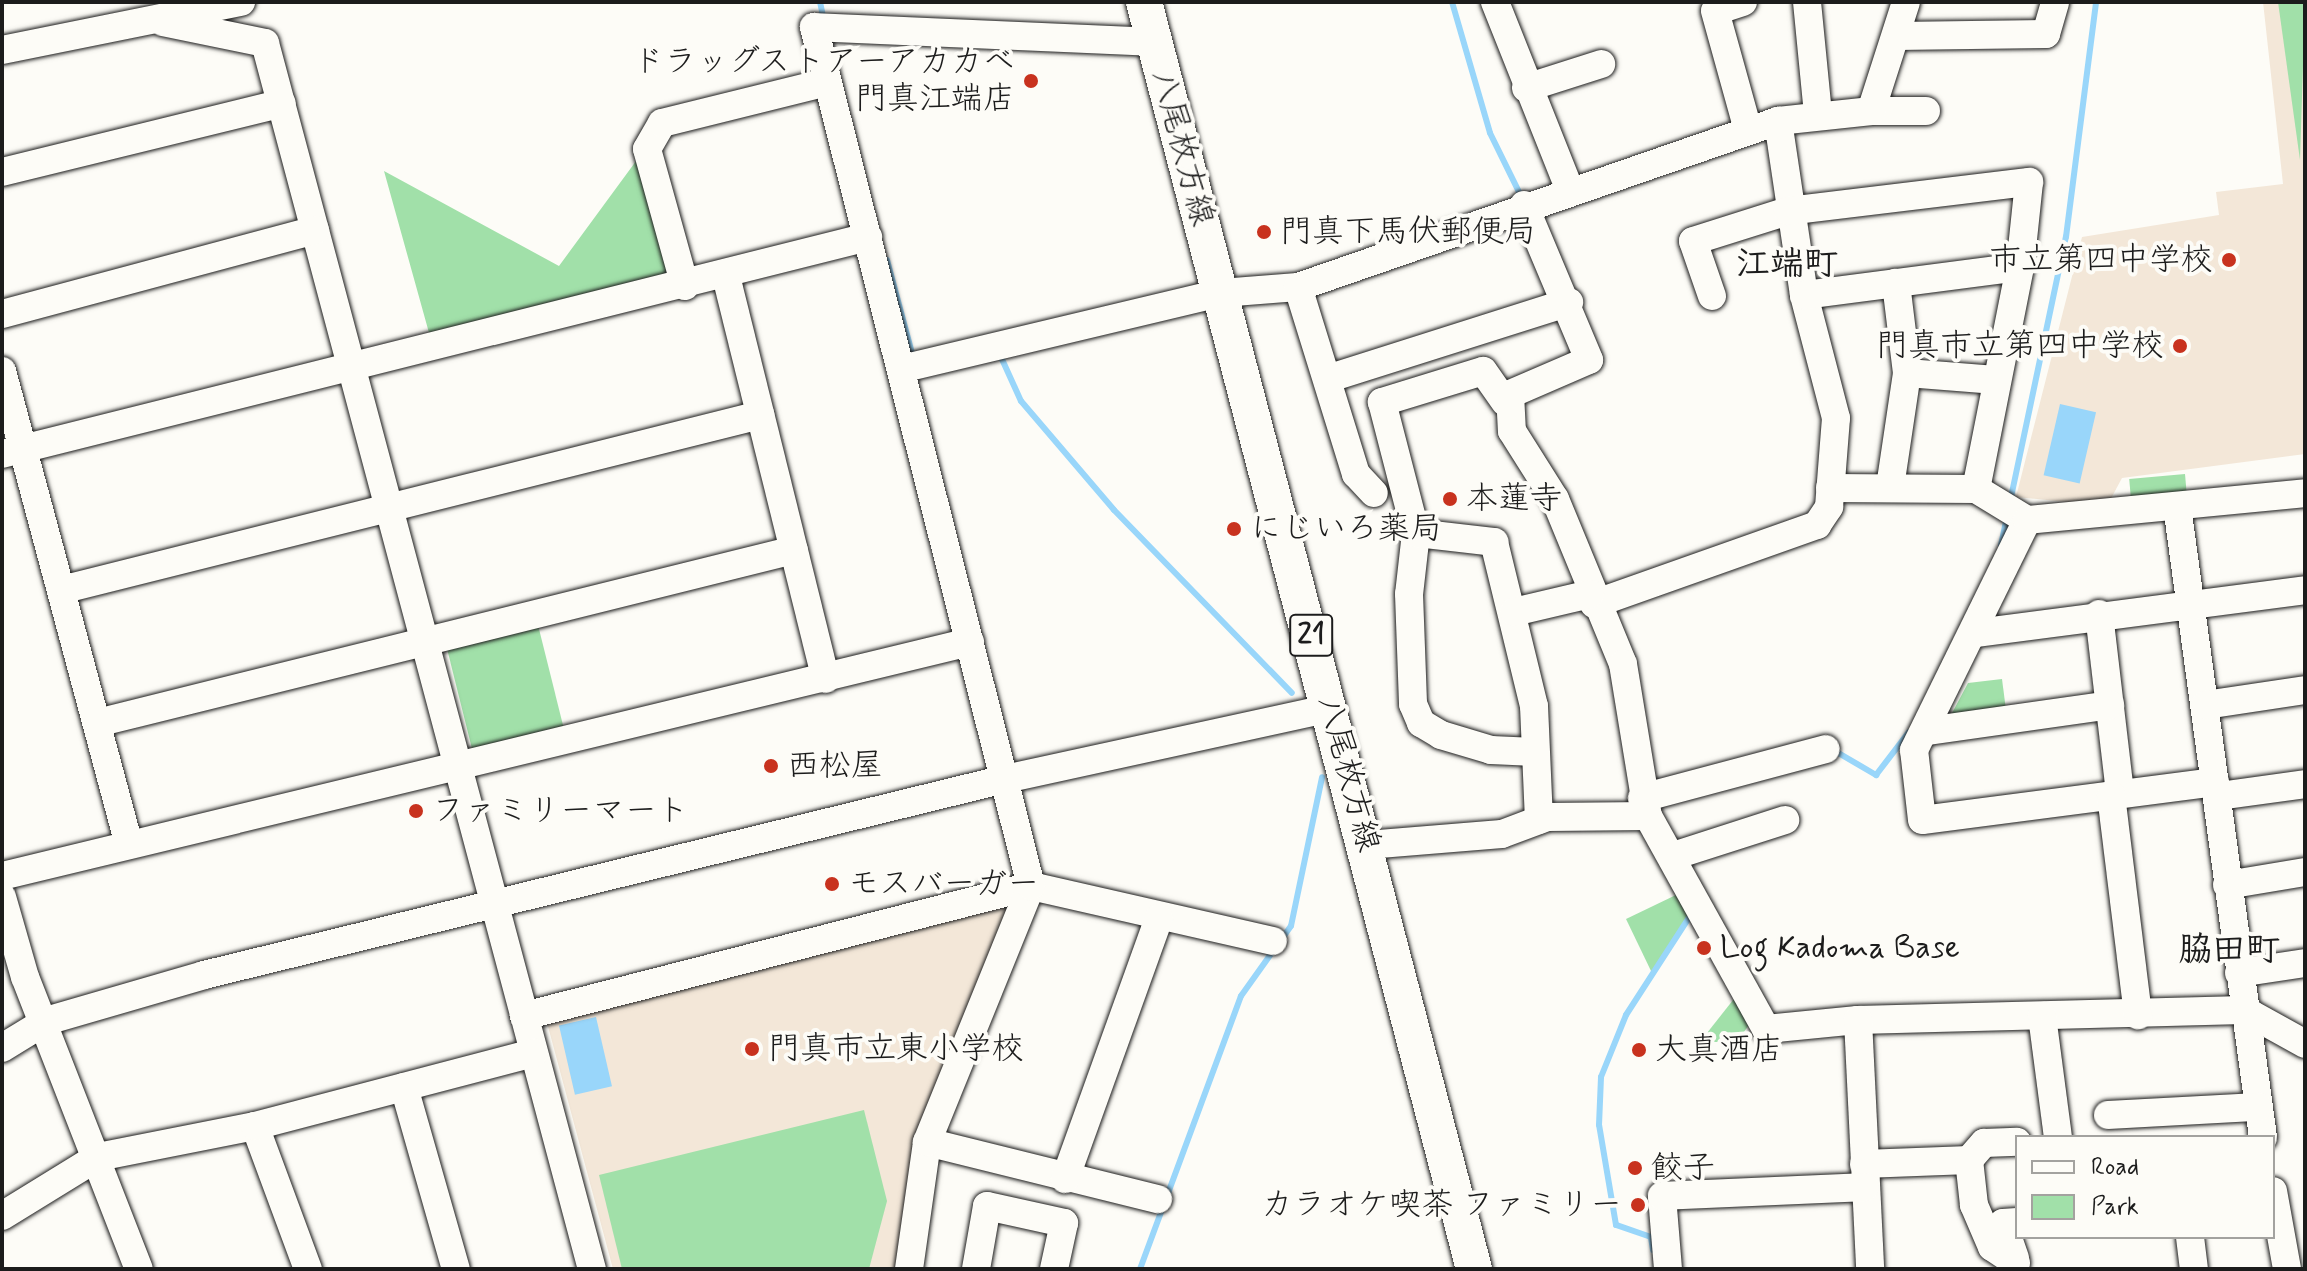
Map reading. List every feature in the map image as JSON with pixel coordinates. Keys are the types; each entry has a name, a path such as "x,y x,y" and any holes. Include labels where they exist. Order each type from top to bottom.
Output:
{"main road":[{"name":"八尾枚方線","path":"1144,2 1367,845 1474,1269"}],"street":[{"path":"1495,2 1526,88 1569,188"},
{"path":"1743,2 1715,11 1748,130"},
{"path":"1807,2 1818,114"},
{"path":"1871,111 1906,2"},
{"path":"1896,36 2046,34 2055,2"},
{"path":"2,50 159,12 236,3"},
{"path":"159,12 265,43 592,1269"},
{"path":"909,1269 927,1142 1031,886 868,237 824,83 814,27 833,15 1154,42"},
{"path":"1526,88 1601,64"},
{"path":"685,286 647,149 662,123 824,83"},
{"path":"2,172 282,103"},
{"path":"901,369 1221,293 1298,287 1406,254 1569,188 1778,121 1818,114 1926,111"},
{"path":"1514,612 1592,599 1817,525 1830,488 1836,418 1804,295 1788,211 1778,121"},
{"path":"1712,296 1693,241 1788,211 2029,182 2020,267 1996,380 2005,508 1976,633 1928,731 1914,750 1922,820 2115,795 2305,784"},
{"path":"1505,402 1589,360 1569,302 1524,205"},
{"path":"2,314 315,230"},
{"path":"13,452 726,276 868,237"},
{"path":"1804,295 2020,267"},
{"path":"726,276 826,679"},
{"path":"1890,487 1907,373 1896,283"},
{"path":"1298,287 1330,378 1356,474 1374,493"},
{"path":"1330,378 1569,302"},
{"path":"2,371 13,452 61,590 129,844"},
{"path":"1535,752 1463,744 1421,723 1408,648 1416,533 1382,402 1483,371 1505,402 1512,431 1555,499 1592,599 1623,664 1645,807 1766,1029 1858,1020 2244,1010 2305,1044"},
{"path":"1907,373 1996,380"},
{"path":"61,590 760,415"},
{"path":"1830,488 1890,487 2005,508 2177,506 2305,493"},
{"path":"2177,506 2187,602 2217,789 2227,885 2263,1135"},
{"path":"1416,533 1494,542 1514,612 1534,706 1539,820"},
{"path":"97,723 424,639 794,550"},
{"path":"1976,633 2187,602 2305,590"},
{"path":"2099,614 2138,1015"},
{"path":"2,876 970,642"},
{"path":"2205,705 2305,690"},
{"path":"1928,731 2110,705"},
{"path":"2,1048 46,1021 1005,779 1330,708"},
{"path":"1367,845 1502,834 1539,820 1645,807 1826,749"},
{"path":"1673,856 1785,820"},
{"path":"2227,885 2305,872"},
{"path":"524,1016 1031,886 1159,918 1273,941"},
{"path":"2,897 139,1269"},
{"path":"1065,1179 1159,918"},
{"path":"2239,973 2305,963"},
{"path":"2042,1016 2058,1135"},
{"path":"1858,1020 1870,1269"},
{"path":"2,1216 98,1157 255,1126 534,1053"},
{"path":"404,1087 456,1269"},
{"path":"2108,1115 2174,1125 2258,1107"},
{"path":"255,1126 308,1269"},
{"path":"927,1142 1065,1179 1158,1199"},
{"path":"1668,1269 1662,1196 1865,1176 1969,1160 1984,1143 2015,1142"},
{"path":"1969,1160 1974,1205 1992,1247 2018,1266"},
{"path":"2275,1202 2287,1269"},
{"path":"976,1269 987,1206 1064,1223 1054,1269"},
{"path":"2015,1222 2003,1223 2018,1266"},
{"path":"2190,1239 2194,1269"}],"shaded area":[{"name":"門真市立第四中学校","path":"2263,2 2305,2 2305,454 2122,478 2107,506 2016,497 2082,237 2219,215 2216,192 2283,184"},
{"name":"門真市立東小学校","path":"999,904 1012,914 898,1269 613,1269 546,1019"}],"green space":[{"path":"2278,2 2305,2 2300,160"},
{"path":"639,157 677,281 431,340 384,171 559,266"},
{"path":"2185,474 2187,496 2131,501 2129,479"},
{"path":"537,621 565,732 473,754 446,644"},
{"path":"2002,679 2007,718 1951,715 1968,683"},
{"path":"1678,894 1688,915 1652,973 1626,919"},
{"path":"1737,995 1751,1022 1737,1042 1709,1042 1707,1033"},
{"path":"864,1110 887,1201 869,1269 622,1269 599,1175"}],"water":[{"path":"2060,404 2096,412 2080,483 2044,475"},
{"path":"596,1017 612,1086 575,1095 559,1026"}],"waterway":[{"path":"820,2 824,21"},
{"path":"1452,2 1490,133 1521,196"},
{"path":"2010,502 2066,237 2096,2"},
{"path":"887,260 913,357"},
{"path":"1001,357 1021,401 1114,510 1292,693"},
{"path":"2001,545 2007,517"},
{"path":"1835,751 1876,775 1909,732"},
{"path":"1140,1269 1241,996 1291,926 1322,777"},
{"path":"1653,1250 1651,1237 1616,1225 1599,1125 1601,1077 1626,1015 1692,913"}],"place":[{"name":"ドラッグストアーアカカベ 門真江端店","path":"1031,81"},
{"name":"門真下馬伏郵便局","path":"1264,232"},
{"name":"市立第四中学校","path":"2229,260"},
{"name":"門真市立第四中学校","path":"2180,346"},
{"name":"本蓮寺","path":"1450,499"},
{"name":"にじいろ薬局","path":"1234,529"},
{"name":"西松屋","path":"771,766"},
{"name":"ファミリーマート","path":"416,811"},
{"name":"モスバーガー","path":"832,884"},
{"name":"Log Kadoma Base","path":"1704,948"},
{"name":"門真市立東小学校","path":"752,1049"},
{"name":"大真酒店","path":"1639,1050"},
{"name":"餃子","path":"1635,1168"},
{"name":"カラオケ喫茶 ファミリー","path":"1638,1205"}],"district":[{"name":"江端町","path":"1787,265"},
{"name":"脇田町","path":"2229,951"}]}
